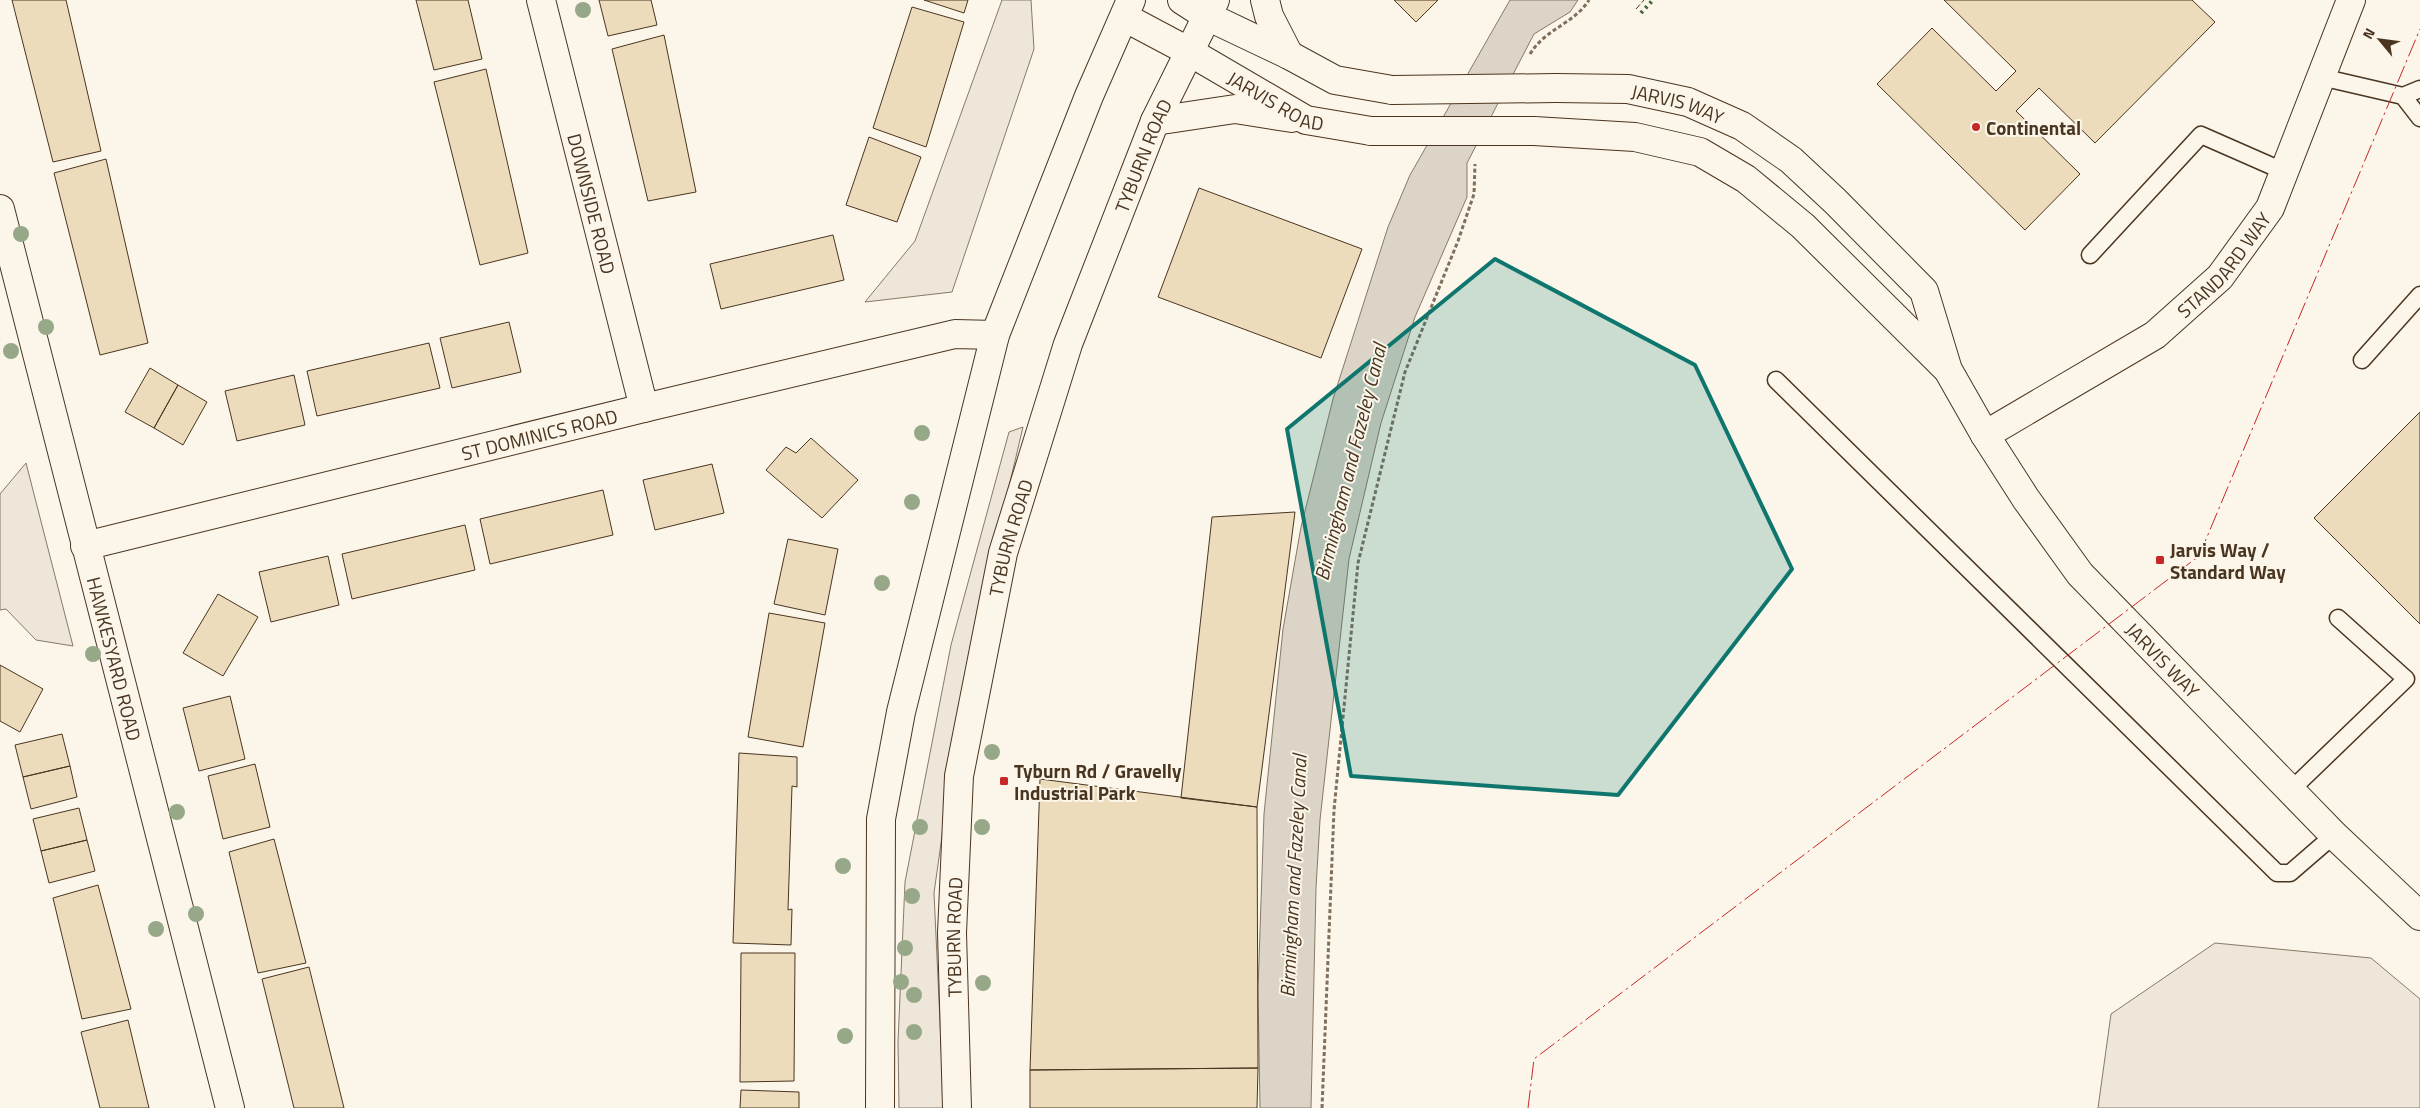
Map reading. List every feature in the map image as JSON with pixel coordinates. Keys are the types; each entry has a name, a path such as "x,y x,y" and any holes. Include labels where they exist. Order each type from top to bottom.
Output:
{"main road":[{"name":"DOWNSIDE ROAD","path":"541,0 644,408"},
{"name":"JARVIS WAY","path":"1182,0 1211,8 1335,80 1392,90 1628,89 1688,102 1742,126 1791,160 1924,291 1948,370 1985,435 2026,499 2080,574 2290,791 2420,916"},
{"path":"1266,0 1269,16 1289,55"},
{"name":"STANDARD WAY","path":"1985,435 2155,336 2220,277 2270,208 2351,0"},
{"path":"880,1108 881,819 901,712 995,336 1089,96 1128,8"},
{"name":"JARVIS ROAD","path":"1128,8 1188,51 1306,120 1371,131"},
{"name":"TYBURN ROAD","path":"957,1108 952,934 959,776 1001,562 1068,344 1155,122 1188,51 1211,8"},
{"path":"1155,122 1235,109 1306,120"},
{"name":"JARVIS WAY","path":"1371,131 1534,131 1635,137 1700,152 1746,179 1803,226 1948,370"},
{"name":"HAWKESYARD ROAD","path":"0,209 230,1108"},
{"name":"ST DOMINICS ROAD","path":"85,546 644,408 955,334 995,336"}],"lane":[{"path":"2321,77 2403,96 2420,89"},
{"path":"2403,96 2420,118"},
{"path":"2090,255 2201,135 2283,171"},
{"path":"2362,360 2420,295"},
{"path":"1776,380 2277,873 2290,873 2334,835"},
{"path":"2290,791 2406,679 2338,618"}],"path":[{"path":"1528,58 1538,41 1583,10 1589,0"},
{"path":"1322,1108 1334,810 1358,563 1405,372 1458,241 1474,194 1476,158"}],"highlighted area":[{"path":"1495,259 1695,365 1792,569 1618,795 1351,776 1287,429"}],"shaded area":[{"path":"1002,0 1031,0 1034,49 952,292 865,302 915,241"},
{"path":"1023,427 965,673 934,893 944,1108 899,1108 898,1042 905,882 951,645 1009,432"},
{"path":"26,463 73,646 36,640 6,609 0,610 0,494"},
{"path":"2215,943 2371,958 2420,999 2420,1108 2098,1108 2111,1014"}],"water":[{"name":"Birmingham and Fazeley Canal","path":"1510,0 1578,0 1570,12 1534,34 1467,163 1467,197 1415,317 1381,423 1349,559 1320,820 1316,888 1311,1108 1260,1108 1258,990 1264,814 1283,629 1301,527 1333,399 1388,227 1410,175"}],"building":[{"path":"12,0 66,0 101,151 53,162"},
{"path":"416,0 468,0 482,59 434,70"},
{"path":"599,0 651,0 657,25 608,36"},
{"path":"924,0 968,0 964,13"},
{"path":"1394,0 1438,0 1416,22"},
{"name":"Continental","path":"1944,0 2192,0 2215,22 2095,143 2039,88 2016,111 2080,174 2025,230 1877,84 1932,28 1996,91 2016,71"},
{"path":"912,7 964,22 926,147 873,128"},
{"path":"664,35 696,192 648,201 612,49"},
{"path":"486,69 528,253 480,265 434,82"},
{"path":"869,137 921,157 897,222 846,205"},
{"path":"106,159 148,343 100,355 54,173"},
{"path":"1199,188 1362,249 1321,358 1158,297"},
{"path":"833,235 844,280 721,309 710,264"},
{"path":"509,322 521,372 452,388 440,338"},
{"path":"429,343 440,388 317,416 307,371"},
{"path":"150,368 178,385 154,428 125,412"},
{"path":"294,375 305,425 237,441 225,391"},
{"path":"178,385 207,402 183,445 154,428"},
{"path":"2420,412 2420,624 2314,518"},
{"path":"811,438 858,480 822,518 766,470 786,447 796,453"},
{"path":"712,464 724,513 655,530 643,480"},
{"path":"603,490 613,535 490,564 480,519"},
{"path":"1295,512 1257,807 1181,798 1212,517"},
{"path":"465,525 475,570 352,599 342,554"},
{"path":"788,539 838,549 825,615 774,604"},
{"path":"328,556 339,605 271,622 259,572"},
{"path":"218,594 258,617 223,676 183,653"},
{"path":"769,613 825,623 803,747 748,737"},
{"path":"0,665 43,689 20,732 0,721"},
{"path":"230,696 245,759 199,771 183,708"},
{"path":"62,734 70,766 23,777 15,745"},
{"path":"739,753 797,757 797,787 792,786 788,910 792,909 791,945 733,943"},
{"path":"255,764 270,827 223,839 208,776"},
{"path":"70,766 77,797 31,809 23,777"},
{"path":"1040,779 1257,807 1258,1068 1030,1070"},
{"path":"79,808 87,840 41,851 33,819"},
{"path":"274,839 306,963 258,973 229,852"},
{"path":"87,840 95,871 49,883 41,851"},
{"path":"98,885 131,1009 82,1019 53,898"},
{"path":"741,953 795,953 794,1081 740,1082"},
{"path":"309,967 344,1108 294,1108 262,979"},
{"path":"128,1020 149,1108 100,1108 81,1032"},
{"path":"1258,1068 1257,1108 1030,1108 1030,1070"},
{"path":"741,1090 799,1092 799,1108 740,1108"}],"hedge":[{"path":"1641,13 1653,0"}],"fence":[{"path":"1636,9 1644,0"}],"power":[{"path":"1528,1108 1534,1059 2199,556 2420,29"}],"place":[{"name":"Continental","path":"1976,127"},
{"name":"Jarvis Way / Standard Way","path":"2160,560"},
{"name":"Tyburn Rd / Gravelly Industrial Park","path":"1004,781"}]}
